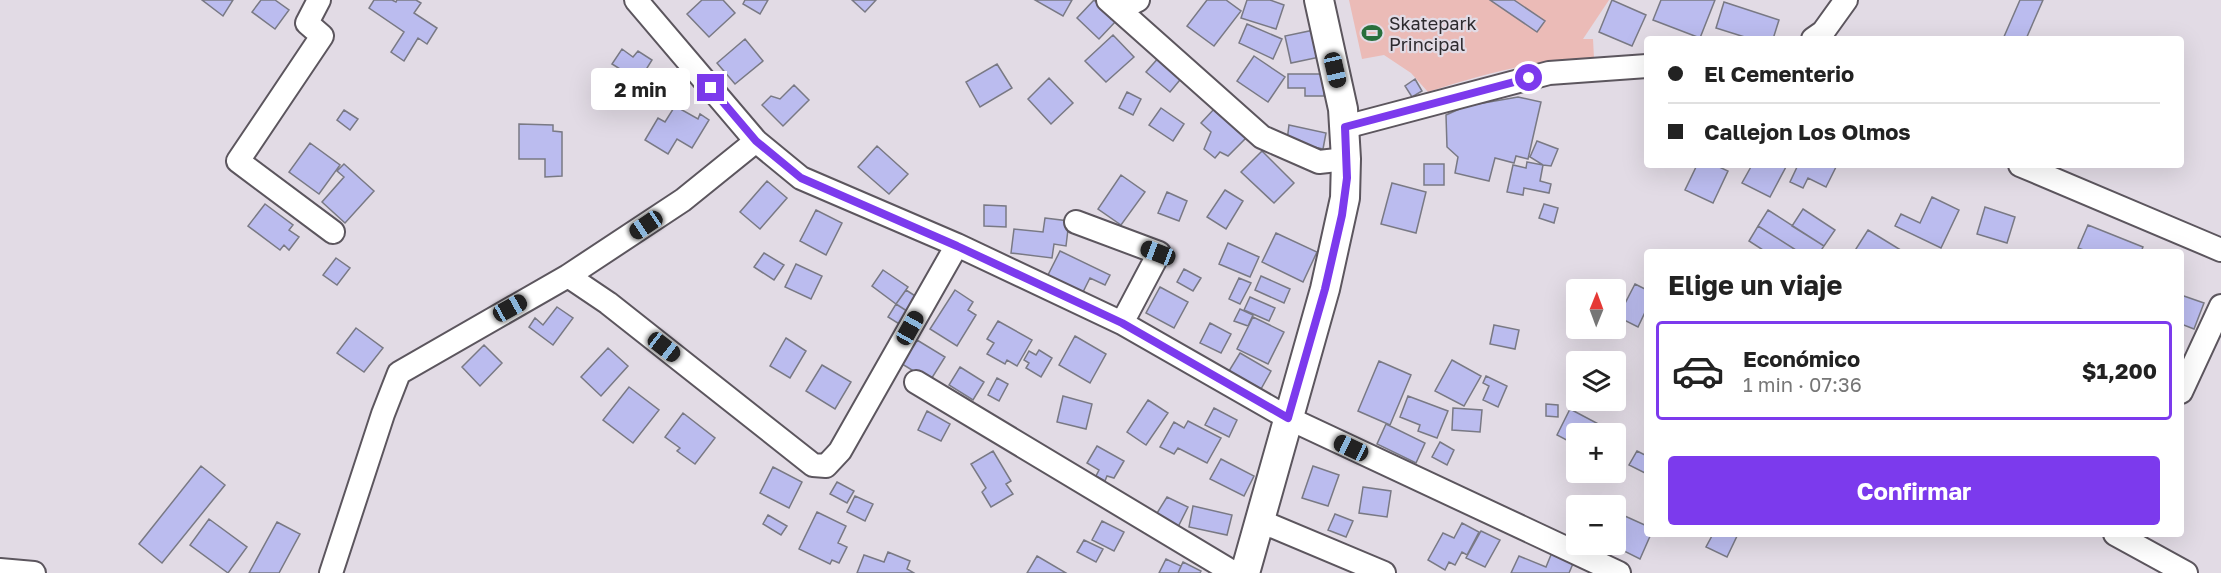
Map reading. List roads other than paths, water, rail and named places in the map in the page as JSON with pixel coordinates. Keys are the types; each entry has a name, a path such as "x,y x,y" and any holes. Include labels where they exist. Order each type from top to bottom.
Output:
{"main road":[{"path":"1245,573 1325,289 1346,188 1345,127 1340,91 1319,0"}],"street":[{"path":"319,0 307,23 322,36 238,161 333,232"},
{"path":"636,0 756,141 801,178 957,246 1122,323 1288,418 1619,573"},
{"path":"1817,36 1823,32 1846,0"},
{"path":"1122,3 1262,136 1319,162 1346,159"},
{"path":"1345,127 1548,73 1644,66"},
{"path":"331,573 399,372 568,276 683,201 756,141"},
{"path":"2027,168 2221,250"},
{"path":"1076,222 1158,253 1122,323"},
{"path":"568,276 608,303 813,465 826,466 840,451 957,246"},
{"path":"2184,386 2221,306"},
{"path":"916,382 1234,573"},
{"path":"1260,521 1384,573"},
{"path":"2120,537 2186,573"},
{"path":"0,570 34,573"}],"place":[{"name":"Skatepark Principal","path":"1372,33"}]}
